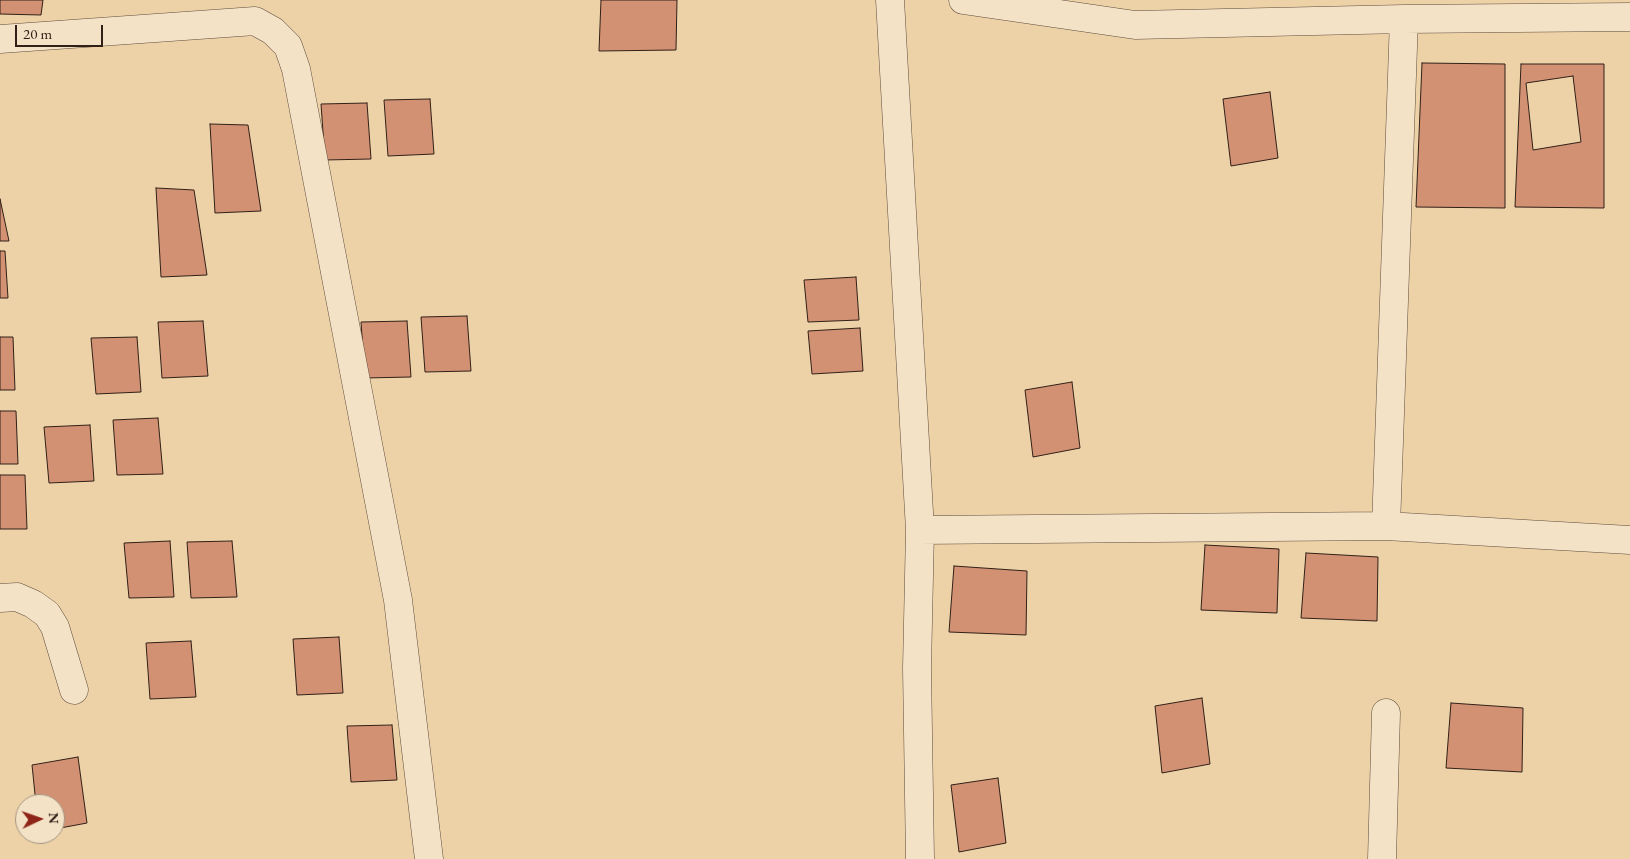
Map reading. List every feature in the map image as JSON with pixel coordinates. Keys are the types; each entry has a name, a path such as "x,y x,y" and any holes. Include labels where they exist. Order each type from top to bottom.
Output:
{"street":[{"path":"890,0 920,530 917,668 920,859"},
{"path":"963,0 1135,25 1404,19 1630,17"},
{"path":"1386,526 1404,19"},
{"path":"0,39 255,21 273,31 288,46 296,69 398,600 429,859"},
{"path":"920,530 1386,526 1630,540"},
{"path":"0,598 17,597 33,604 47,614 55,627 74,690"},
{"path":"1382,859 1386,713"}],"building":[{"path":"0,0 43,0 41,15 0,14"},
{"path":"601,0 677,0 676,50 599,51"},
{"path":"1422,63 1505,64 1505,208 1416,207"},
{"path":"1521,64 1604,64 1604,208 1515,207"},
{"path":"1573,76 1581,142 1533,150 1526,83"},
{"path":"1270,92 1278,158 1231,166 1223,99"},
{"path":"430,99 434,154 388,156 384,100"},
{"path":"367,103 371,159 325,160 321,104"},
{"path":"210,124 248,125 261,211 215,213"},
{"path":"156,188 194,190 207,275 161,277"},
{"path":"0,199 9,241 0,241"},
{"path":"0,251 5,251 8,298 0,298"},
{"path":"856,277 859,320 808,322 804,280"},
{"path":"467,316 471,371 425,372 421,317"},
{"path":"203,321 208,376 162,378 158,322"},
{"path":"407,321 411,377 365,378 361,322"},
{"path":"860,328 863,371 812,374 808,331"},
{"path":"0,337 13,337 15,390 0,390"},
{"path":"137,337 141,392 96,394 91,338"},
{"path":"1072,382 1080,448 1033,457 1025,390"},
{"path":"0,411 16,411 18,464 0,464"},
{"path":"158,418 163,474 117,475 113,420"},
{"path":"90,425 94,481 49,483 44,427"},
{"path":"0,475 25,475 27,529 0,529"},
{"path":"170,541 174,597 129,598 124,543"},
{"path":"232,541 237,597 191,598 187,542"},
{"path":"1205,545 1279,549 1277,613 1201,610"},
{"path":"1306,553 1378,557 1377,621 1301,618"},
{"path":"954,566 1027,571 1026,635 949,632"},
{"path":"339,637 343,693 297,695 293,639"},
{"path":"191,641 196,697 150,699 146,643"},
{"path":"1202,698 1210,764 1162,773 1155,706"},
{"path":"1451,703 1523,708 1522,772 1446,768"},
{"path":"392,725 397,780 351,782 347,726"},
{"path":"78,757 87,823 65,827 65,794 35,794 32,765"},
{"path":"998,778 1006,843 959,852 951,785"}]}
